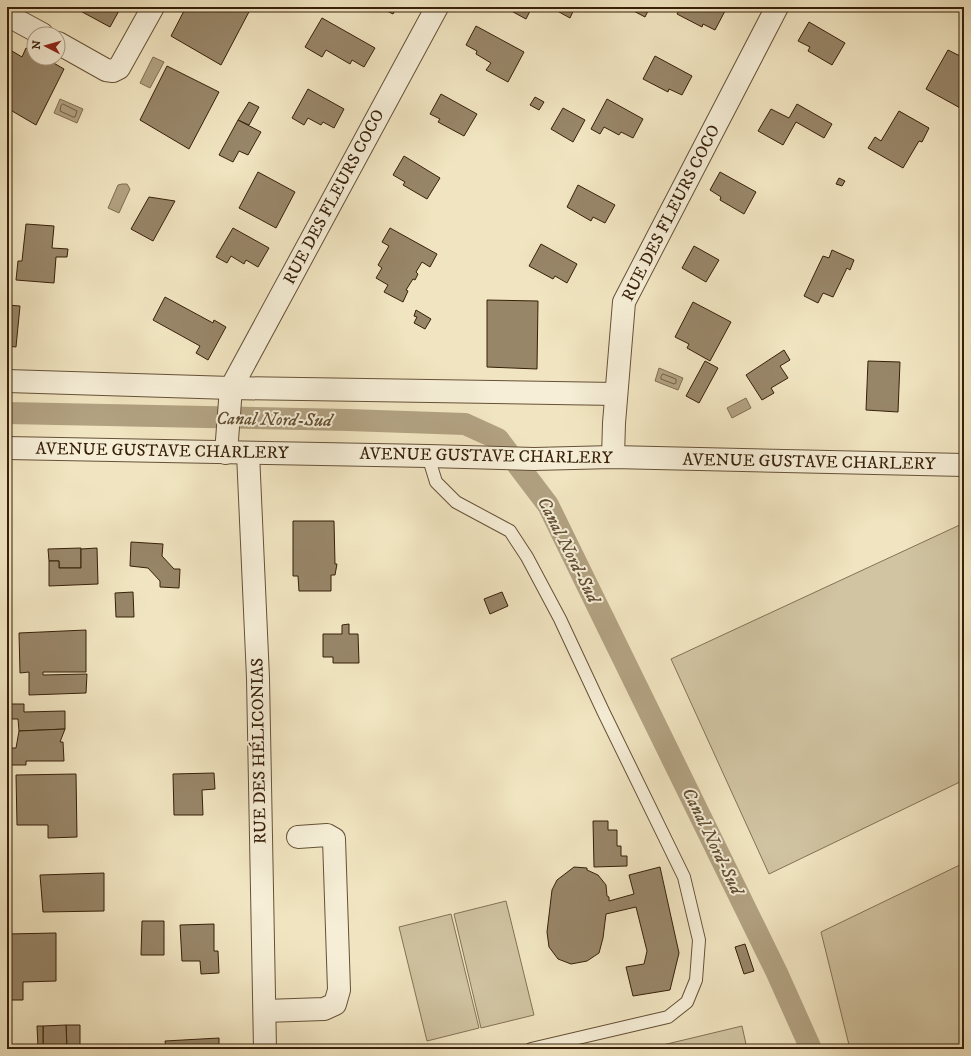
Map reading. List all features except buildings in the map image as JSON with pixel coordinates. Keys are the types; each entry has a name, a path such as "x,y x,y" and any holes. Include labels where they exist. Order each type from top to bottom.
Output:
{"street":[{"path":"66,48 106,70 113,71 119,68 153,7"},
{"name":"RUE DES FLEURS COCO","path":"231,392 438,7"},
{"name":"RUE DES FLEURS COCO","path":"613,451 616,394 624,302 777,7"},
{"path":"7,15 27,26"},
{"path":"7,381 231,392 616,394"},
{"path":"226,448 231,392"},
{"name":"AVENUE GUSTAVE CHARLERY","path":"7,448 226,448 248,453 534,459 613,451 964,465"},
{"name":"RUE DES HÉLICONIAS","path":"248,453 258,678 266,1049"},
{"path":"265,1011 324,1009 335,1004 339,990 334,839 326,835 298,837"}],"lane":[{"path":"428,456 436,482 456,502 510,531 527,557 560,619 630,768 684,877 699,940 696,980 687,1002 668,1017 531,1049"}],"shaded area":[{"path":"964,523 964,780 769,874 671,659"},
{"path":"964,863 964,1049 850,1049 821,932"},
{"path":"506,901 534,1015 481,1028 454,914"},
{"path":"451,914 479,1028 427,1041 399,927"},
{"path":"742,1026 747,1049 646,1049"}],"water":[{"path":"153,57 164,62 150,88 140,83"},
{"path":"60,99 83,109 77,123 54,113"},
{"path":"127,184 130,189 119,213 108,208 118,185"},
{"path":"659,368 683,378 678,390 655,381"},
{"path":"746,398 751,408 732,418 727,408"}],"waterway":[{"name":"Canal Nord-Sud","path":"7,413 465,424 498,439 548,505 777,973 811,1049"}]}
